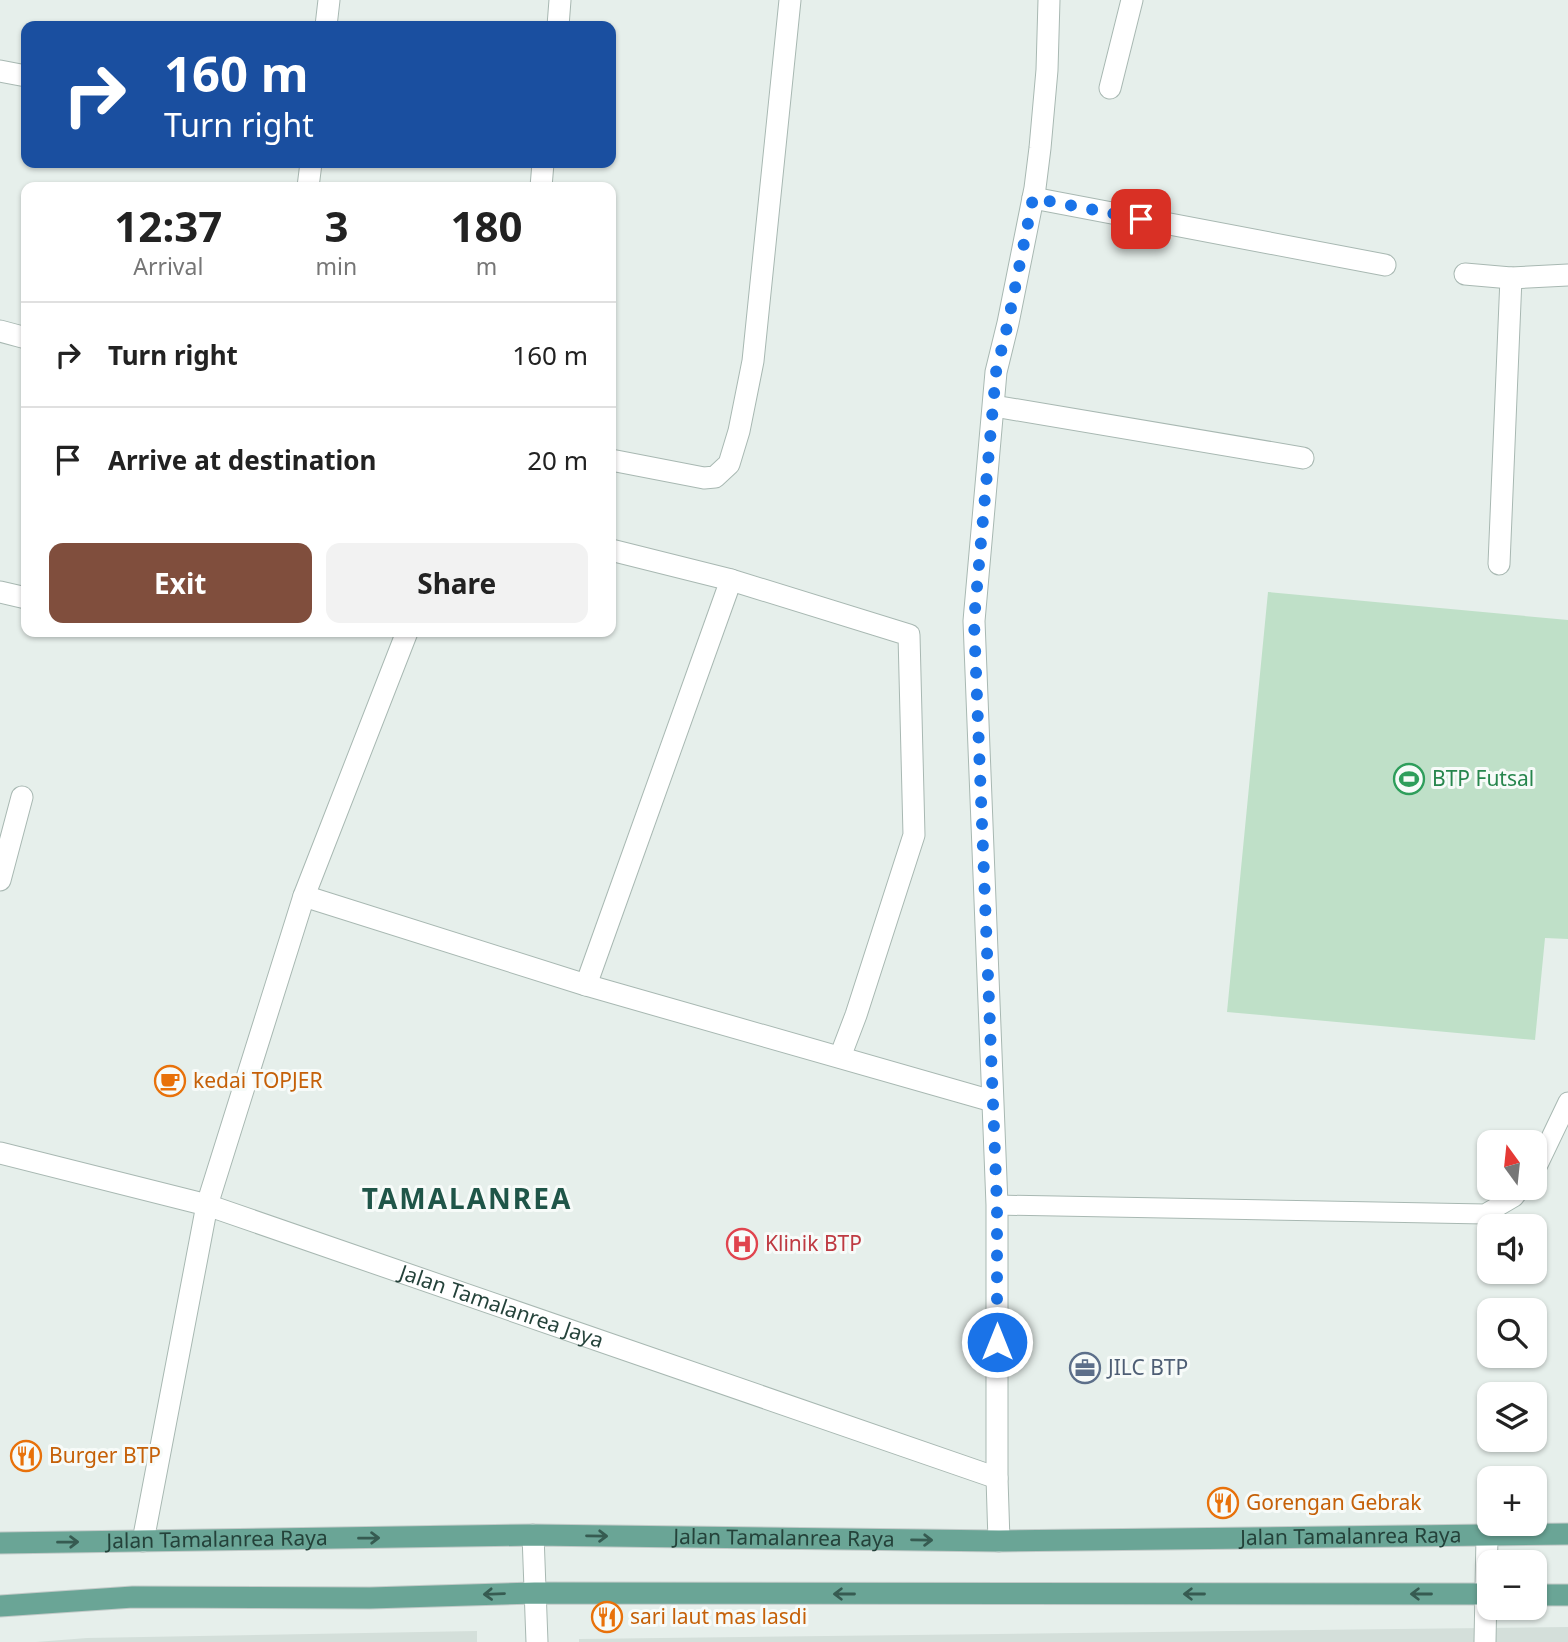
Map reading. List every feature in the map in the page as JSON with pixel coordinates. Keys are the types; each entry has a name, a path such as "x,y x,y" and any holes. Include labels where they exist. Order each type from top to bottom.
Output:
{"main road":[{"name":"Jalan Tamalanrea Raya","path":"1547,1534 1568,1534"},
{"name":"Jalan Tamalanrea Raya","path":"0,1543 533,1535 999,1541 1477,1535"},
{"path":"0,1606 133,1597 370,1598 535,1593 1477,1594"},
{"path":"1547,1595 1568,1595"}],"street":[{"path":"327,21 329,0"},
{"path":"558,21 560,0"},
{"path":"616,461 704,478 715,477 729,464 739,431 752,361 790,0"},
{"path":"999,1541 997,1205 974,621 996,372 1033,198 1047,69 1049,0"},
{"path":"1110,88 1132,0"},
{"path":"0,71 21,75"},
{"path":"1033,198 1385,265"},
{"path":"1465,274 1511,278 1568,275"},
{"path":"1499,564 1511,278"},
{"path":"0,331 21,337"},
{"path":"994,406 1303,458"},
{"path":"616,551 731,580 909,635 914,835 840,1057"},
{"path":"586,985 731,580"},
{"path":"0,592 21,597"},
{"path":"143,1541 207,1205 304,896 405,637"},
{"path":"0,880 22,797"},
{"path":"304,896 586,985 992,1101"},
{"name":"Jalan Tamalanrea Jaya","path":"0,1153 207,1205 997,1478"},
{"path":"533,1535 537,1642"},
{"path":"1486,1642 1487,1620"}],"lane":[{"path":"1547,1146 1568,1102"},
{"path":"997,1205 1485,1214 1508,1200"}],"shaded area":[{"path":"1568,1627 1568,1642 579,1642 579,1639"},
{"path":"477,1631 477,1642 36,1642 87,1638"}],"green space":[{"name":"BTP Futsal","path":"1268,592 1568,620 1568,939 1545,938 1535,1040 1227,1012"}],"place":[{"name":"BTP Futsal","path":"1409,779"},
{"name":"kedai TOPJER","path":"170,1081"},
{"name":"Klinik BTP","path":"742,1244"},
{"name":"JILC BTP","path":"1085,1368"},
{"name":"Burger BTP","path":"26,1456"},
{"name":"Gorengan Gebrak","path":"1223,1503"},
{"name":"sari laut mas lasdi","path":"607,1617"}],"district":[{"name":"TAMALANREA","path":"467,1199"}],"route":[{"path":"997,1342 997,1205 974,621 996,372 1033,198 1141,219"}]}
